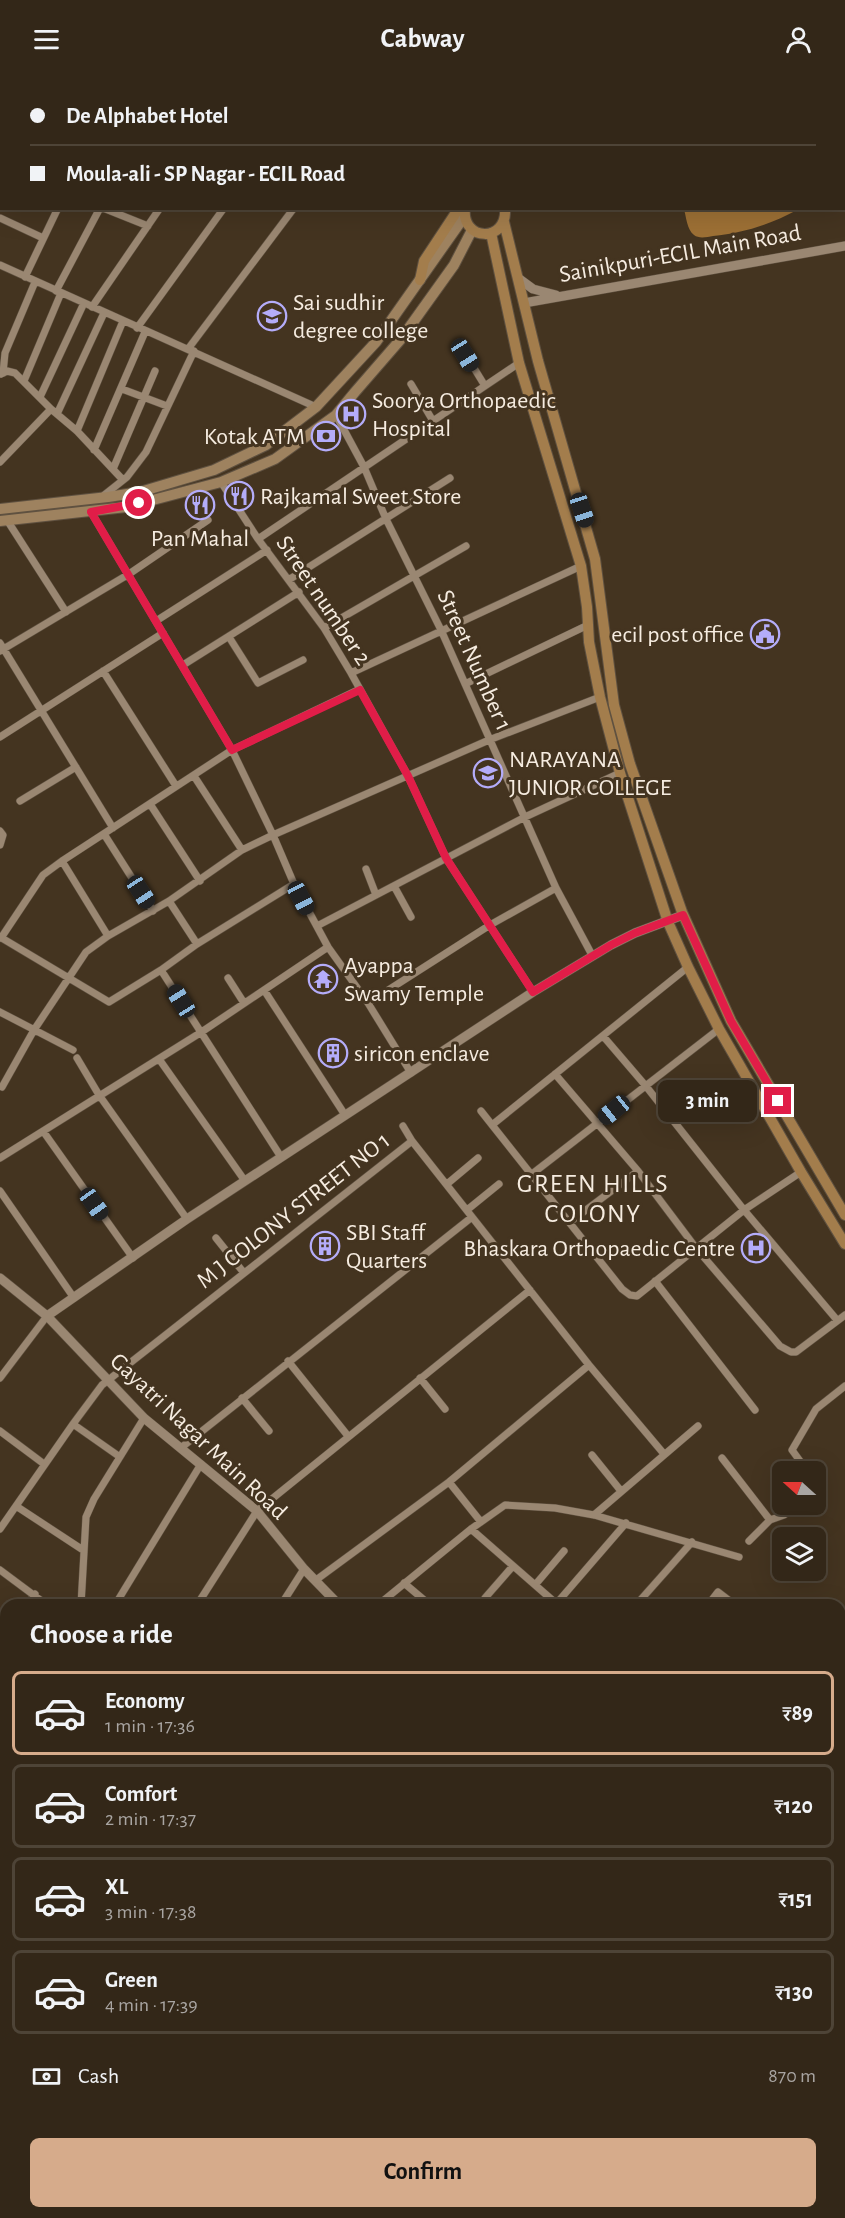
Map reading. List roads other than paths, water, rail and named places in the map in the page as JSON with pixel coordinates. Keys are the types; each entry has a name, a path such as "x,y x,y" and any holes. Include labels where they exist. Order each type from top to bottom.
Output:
{"main road":[{"path":"506,210 504,222 524,303 558,433 595,559 614,705 621,734 683,915 731,1021 845,1215"},
{"path":"463,211 472,230 484,234 501,227 504,222"},
{"path":"0,509 140,492 214,470 266,445 316,407 376,342 420,280 463,211"},
{"path":"4,520 126,507 221,482 275,459 336,415 401,339 454,265 472,230"},
{"path":"491,233 519,363 581,566 590,642 600,697 620,773 668,922 719,1029 845,1244"}],"street":[{"path":"25,277 56,210"},
{"path":"24,381 58,292 100,210"},
{"path":"106,210 148,226"},
{"path":"92,307 159,210"},
{"path":"137,328 223,210"},
{"path":"100,498 123,480 146,452 191,350 293,210"},
{"path":"0,218 43,238"},
{"name":"Sainikpuri-ECIL Main Road","path":"524,303 845,246"},
{"path":"0,265 316,407"},
{"path":"518,278 533,289 559,296"},
{"path":"35,282 5,353 1,374 11,371 24,381 77,431 123,480"},
{"path":"40,397 84,303"},
{"path":"0,462 54,411 104,313"},
{"path":"77,431 123,321"},
{"path":"94,450 146,332"},
{"path":"465,355 485,386"},
{"path":"258,539 519,363"},
{"path":"113,469 155,371"},
{"path":"411,384 433,421"},
{"path":"122,389 167,406"},
{"name":"Street Number 1","path":"336,415 364,467 386,519 441,630 556,888 592,955"},
{"path":"290,579 450,478"},
{"name":"Street number 2","path":"221,482 258,539 290,579 324,628 351,672 408,776 446,858 533,992"},
{"path":"91,512 232,750 294,884 328,947 368,1003 411,1072"},
{"path":"4,520 66,612"},
{"path":"113,828 1,648 129,574 208,520"},
{"path":"324,628 466,546"},
{"path":"156,621 267,550"},
{"path":"351,672 581,566"},
{"path":"183,665 298,592"},
{"path":"465,684 588,625"},
{"path":"0,737 163,633"},
{"path":"229,637 258,683 303,660"},
{"path":"103,671 177,786"},
{"path":"294,884 197,944 113,1001 105,1001 69,977 1,938 43,875 62,861 232,750 360,690"},
{"path":"2,1086 34,1030 86,952 108,936 169,901 242,850 489,740 600,697"},
{"path":"20,801 76,767"},
{"path":"317,926 525,817 620,773"},
{"path":"194,776 242,850"},
{"path":"150,804 200,881"},
{"path":"0,831 3,835 0,844"},
{"path":"104,834 153,911"},
{"path":"62,861 108,936"},
{"path":"366,869 376,895"},
{"path":"393,886 411,917"},
{"path":"368,1003 490,925 556,888"},
{"path":"169,901 197,944"},
{"path":"0,1378 47,1316 187,1219 592,955 635,933 683,915"},
{"path":"0,1158 200,1033 328,947"},
{"path":"492,1125 688,967"},
{"path":"161,970 281,1157"},
{"path":"228,978 244,1003"},
{"path":"264,990 345,1115"},
{"path":"0,1012 72,1050"},
{"path":"531,1174 719,1029"},
{"path":"603,1036 744,1210 837,1320"},
{"path":"77,1058 99,1095 187,1219"},
{"path":"159,1059 245,1181"},
{"path":"555,1074 638,1172 696,1248 784,1350 796,1352 845,1314"},
{"path":"481,1111 626,1294 637,1296 744,1210 801,1172"},
{"path":"403,1126 412,1141"},
{"path":"43,1131 133,1258"},
{"name":"M J COLONY STREET NO 1","path":"0,1529 97,1391 412,1141 589,1365 664,1454"},
{"path":"447,1184 478,1158"},
{"path":"570,1222 638,1172"},
{"path":"467,1210 499,1184"},
{"path":"0,1191 74,1298"},
{"path":"182,1447 472,1217"},
{"path":"216,1238 244,1273"},
{"name":"Gayatri Nagar Main Road","path":"0,1278 47,1316 144,1418 257,1511 304,1569 333,1599"},
{"path":"655,1281 755,1410"},
{"path":"201,1599 257,1511 530,1290"},
{"path":"288,1361 348,1436"},
{"path":"316,1580 449,1482 589,1365"},
{"path":"420,1378 445,1409"},
{"path":"800,1461 792,1450 816,1409 845,1386"},
{"path":"242,1398 269,1431"},
{"path":"81,1599 83,1550 89,1508 144,1418"},
{"path":"73,1424 120,1457"},
{"path":"594,1515 698,1426"},
{"path":"0,1431 44,1464"},
{"path":"592,1455 621,1491"},
{"path":"722,1458 770,1520"},
{"path":"119,1599 201,1464"},
{"path":"449,1482 481,1522"},
{"path":"385,1599 471,1529 505,1505 555,1508 594,1515 739,1557"},
{"path":"16,1506 83,1550"},
{"path":"749,1541 770,1520 784,1515"},
{"path":"561,1599 626,1523"},
{"path":"471,1529 551,1599"},
{"path":"641,1599 692,1542"},
{"path":"535,1585 564,1551"},
{"path":"486,1598 513,1566"},
{"path":"285,1599 304,1569"},
{"path":"0,1570 40,1599"},
{"path":"404,1583 423,1599"},
{"path":"713,1599 718,1592 727,1599"},
{"path":"31,1599 35,1594"}],"place":[{"name":"Sai sudhir degree college","path":"272,316"},
{"name":"Soorya Orthopaedic Hospital","path":"351,414"},
{"name":"Kotak ATM","path":"326,436"},
{"name":"Rajkamal Sweet Store","path":"239,496"},
{"name":"Pan Mahal","path":"200,505"},
{"name":"ecil post office","path":"765,634"},
{"name":"NARAYANA JUNIOR COLLEGE","path":"488,773"},
{"name":"Ayappa Swamy Temple","path":"323,979"},
{"name":"siricon enclave","path":"333,1053"},
{"name":"SBI Staff Quarters","path":"325,1246"},
{"name":"Bhaskara Orthopaedic Centre","path":"756,1248"}],"district":[{"name":"GREEN HILLS COLONY","path":"593,1198"}]}
